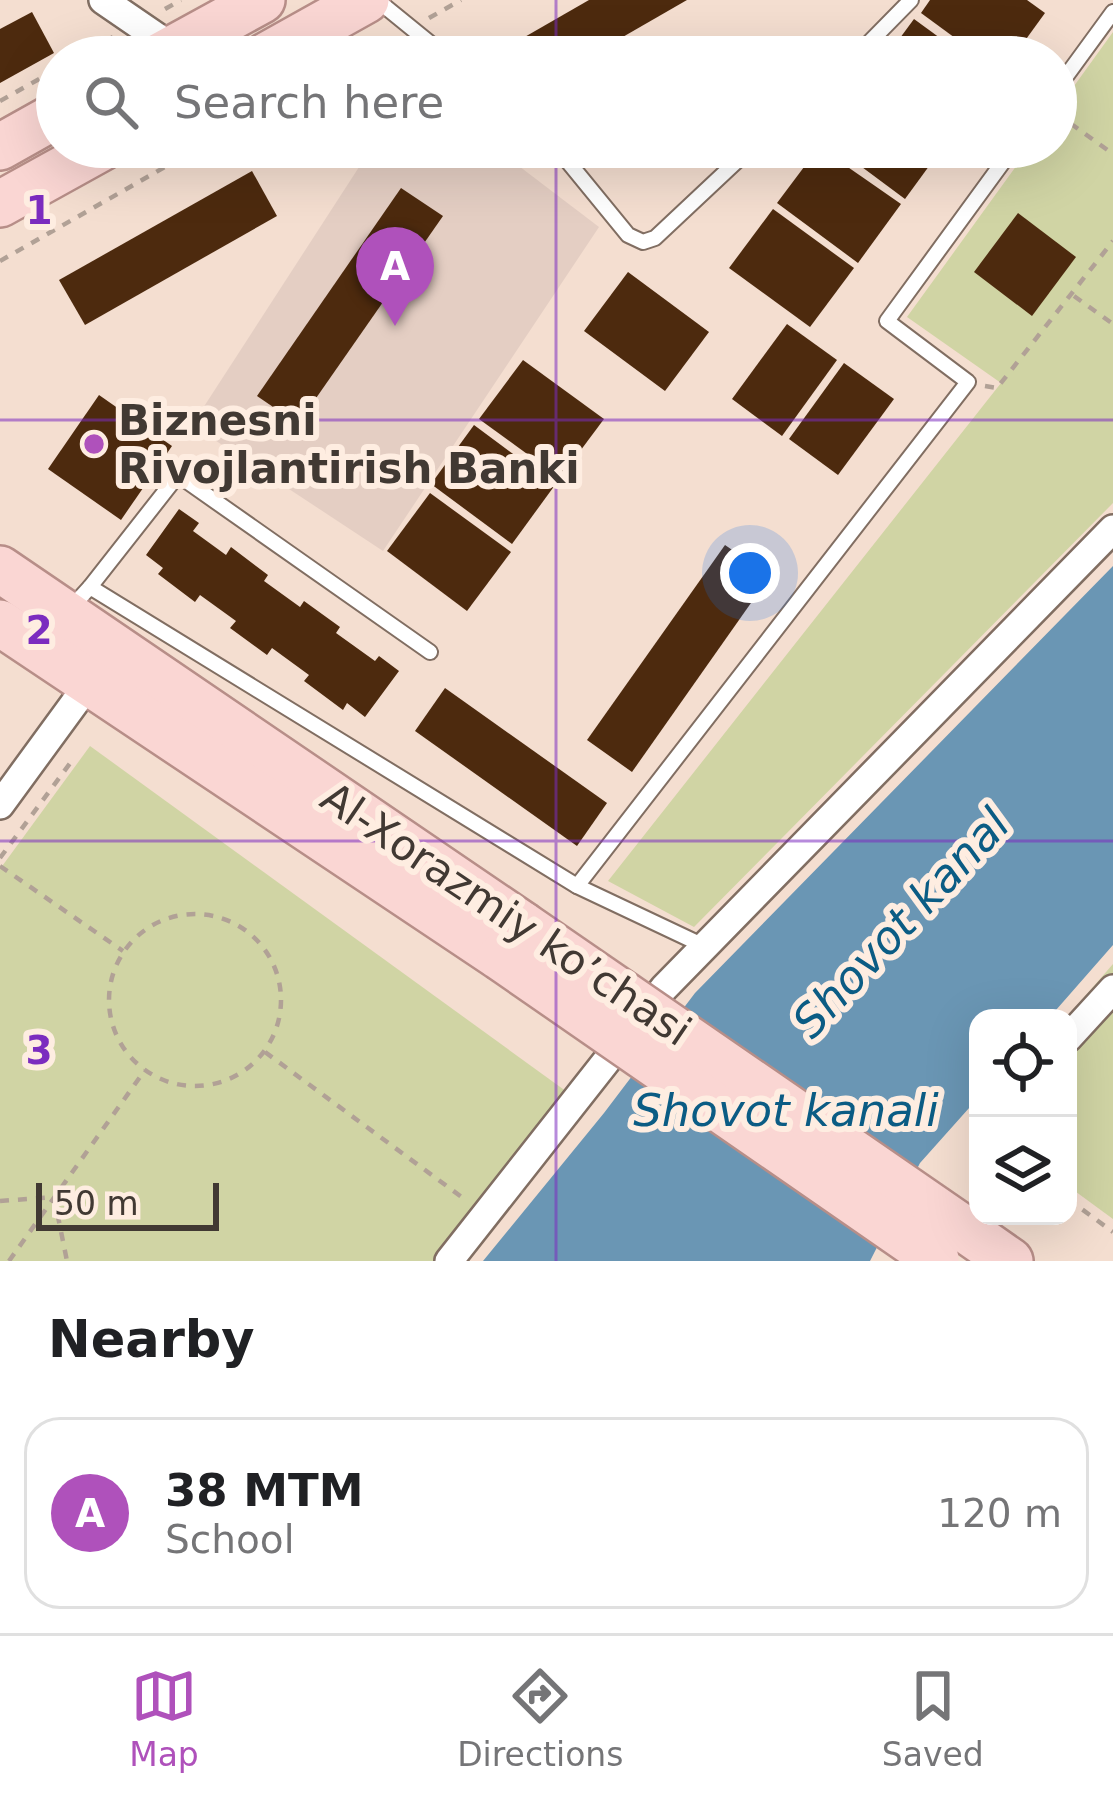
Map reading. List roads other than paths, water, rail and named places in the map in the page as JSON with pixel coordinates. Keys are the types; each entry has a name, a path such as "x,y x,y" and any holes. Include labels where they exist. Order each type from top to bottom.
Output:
{"main road":[{"path":"197,36 262,0"},
{"path":"302,36 366,0"},
{"path":"0,147 36,127"},
{"path":"0,204 65,168"},
{"name":"Al-Xorazmiy ko’chasi","path":"0,568 78,601 102,666"},
{"name":"Al-Xorazmiy ko’chasi","path":"0,623 102,666 512,941 945,1249 1010,1261"}],"street":[{"path":"103,0 146,36"},
{"path":"449,1261 664,988 1113,530"},
{"path":"0,805 102,666"},
{"path":"1077,1028 1113,988"}],"lane":[{"path":"377,0 421,36"},
{"path":"876,36 911,0"},
{"path":"1077,60 1113,11"},
{"path":"576,168 628,235 644,242 655,238 730,168"},
{"path":"577,886 968,382 887,321 999,168"},
{"path":"430,652 178,476 78,601 577,886 704,946"}],"water":[{"name":"Shovot kanali","path":"1113,566 1113,945 1057,1009 969,1009 969,1108 920,1163 870,1261 483,1261 695,993"}],"place":[{"name":"38 MTM","path":"395,326"},
{"name":"Biznesni Rivojlantirish Banki","path":"94,444"}],"water label":[{"name":"Shovot kanal","path":"901,923"}]}
